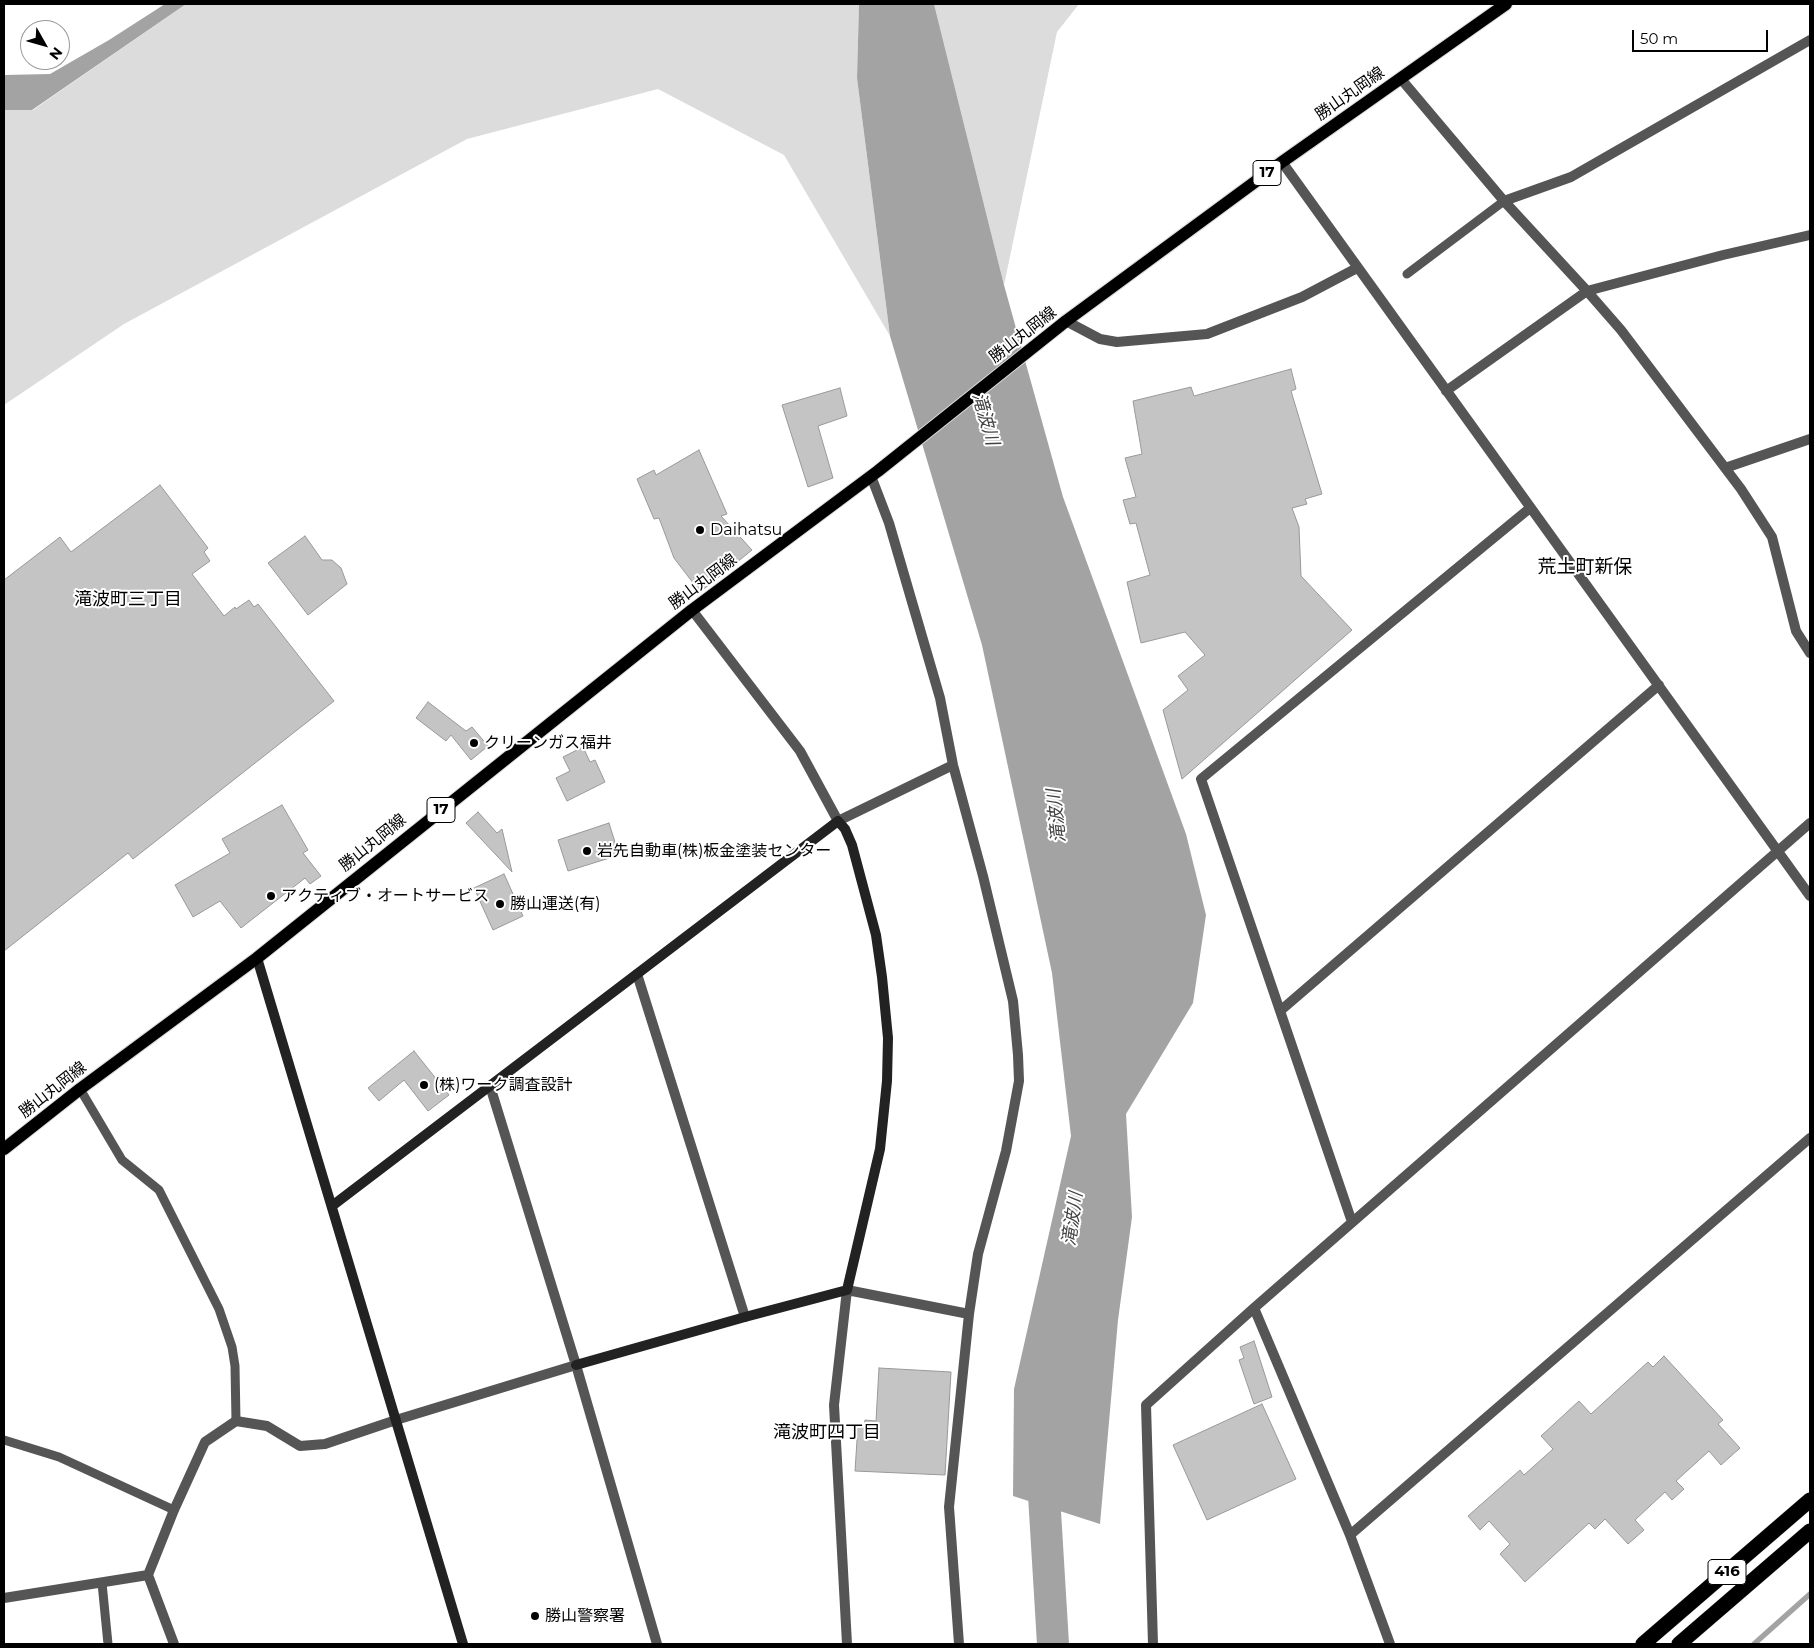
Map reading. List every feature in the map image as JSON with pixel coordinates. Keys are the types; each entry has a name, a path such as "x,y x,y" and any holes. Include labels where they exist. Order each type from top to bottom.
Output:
{"highway":[{"name":"416","path":"1643,1644 1810,1500"},
{"name":"416","path":"1679,1644 1810,1531"}],"main road":[{"name":"勝山丸岡線","path":"4,1149 80,1089 257,958 692,610 874,473 1066,321 1282,162 1506,4"}],"street":[{"path":"1504,202 1571,177 1810,40"},
{"path":"1401,78 1504,202 1587,291 1620,330 1741,489 1772,537 1796,631 1810,653"},
{"path":"1282,162 1810,896"},
{"path":"1446,391 1587,291 1810,234"},
{"path":"1066,321 1100,339 1117,342 1208,334 1302,297 1357,268"},
{"path":"1725,468 1810,439"},
{"path":"874,473 940,698 953,765 983,876 1013,1001 1019,1081 1006,1151 978,1254 969,1314 949,1507 959,1644"},
{"path":"1352,1222 1201,779 1530,508"},
{"path":"692,610 800,751 838,821 845,829 852,845 876,935 888,1038 887,1080 880,1149 847,1290 834,1405 847,1644"},
{"path":"1280,1011 1659,685"},
{"path":"332,1206 838,821 953,765"},
{"path":"1153,1644 1146,1405 1352,1222 1810,824"},
{"path":"257,958 463,1644"},
{"path":"637,974 745,1317"},
{"path":"490,1086 576,1365 657,1644"},
{"path":"1350,1535 1810,1138"},
{"path":"174,1644 148,1575 174,1510 205,1442 236,1421 267,1426 300,1446 325,1444 396,1420 576,1365 847,1290 969,1314"},
{"path":"1254,1308 1350,1535 1390,1644"},
{"path":"4,1598 148,1575"}],"lane":[{"path":"1408,274 1504,202"},
{"path":"80,1089 122,1160 158,1190 219,1309 232,1347 235,1366 236,1421"},
{"path":"4,1440 59,1457 174,1510"},
{"path":"102,1583 108,1644"}],"shaded area":[{"path":"186,4 859,4 857,78 890,336 784,155 658,89 467,139 124,324 4,405 4,110 33,110"},
{"path":"934,4 1079,4 1057,32 1004,285"}],"water":[{"path":"165,4 186,4 32,110 4,110 4,75 50,74 57,70 70,70 70,62"},
{"path":"859,4 934,4 1004,285 1063,497 1186,834 1206,915 1193,1003 1126,1114 1132,1217 1118,1320 1100,1524 1013,1496 1014,1389 1071,1136 1052,973 982,645 890,336 857,78"}],"building":[{"path":"1291,369 1296,389 1291,391 1322,494 1305,499 1307,504 1292,508 1299,527 1301,576 1352,630 1182,779 1163,710 1188,690 1178,676 1205,655 1185,632 1141,643 1127,582 1150,575 1136,523 1130,524 1123,500 1136,497 1125,458 1142,454 1133,401 1191,387 1194,396"},
{"path":"840,388 847,416 818,426 833,478 808,487 782,405"},
{"path":"699,450 727,514 721,516 752,550 700,592 674,558 659,518 654,519 637,479 654,470 656,475"},
{"path":"160,485 208,548 204,552 210,561 192,574 224,616 235,607 236,609 249,600 254,607 258,604 334,701 133,859 128,853 4,951 4,580 60,537 71,552"},
{"path":"305,536 322,560 332,560 341,568 347,584 308,615 268,563"},
{"path":"428,702 466,731 472,727 488,746 471,760 451,735 446,741 416,718"},
{"path":"583,747 590,762 595,760 605,782 567,801 556,778 570,771 563,757"},
{"path":"282,805 308,850 303,853 321,876 310,884 305,878 241,928 220,901 193,917 175,885 230,853 222,839"},
{"path":"478,812 497,833 502,829 512,872 466,823"},
{"path":"609,823 619,855 568,871 558,840"},
{"path":"504,874 523,916 493,930 474,888"},
{"path":"414,1051 449,1095 428,1111 404,1080 379,1101 368,1088"},
{"path":"1254,1341 1272,1397 1254,1404 1239,1360 1244,1358 1240,1347"},
{"path":"1664,1356 1723,1420 1718,1424 1740,1448 1721,1465 1709,1451 1676,1481 1684,1489 1672,1500 1665,1492 1635,1520 1644,1530 1628,1544 1605,1519 1595,1529 1589,1523 1525,1582 1500,1554 1510,1544 1489,1521 1480,1530 1468,1516 1520,1470 1524,1475 1553,1449 1541,1436 1579,1401 1591,1414 1648,1362 1653,1367"},
{"path":"879,1368 951,1372 945,1475 855,1471 858,1425 864,1426 865,1420 876,1421"},
{"path":"1262,1404 1296,1479 1207,1520 1173,1445"}],"waterway":[{"name":"滝波川","path":"1042,1462 1053,1644"},
{"path":"1754,1644 1810,1594"}],"place":[{"name":"Daihatsu","path":"700,530"},
{"name":"クリーンガス福井","path":"474,743"},
{"name":"岩先自動車(株)板金塗装センター","path":"587,851"},
{"name":"アクティブ・オートサービス","path":"271,896"},
{"name":"勝山運送(有)","path":"500,904"},
{"name":"(株)ワーク調査設計","path":"424,1085"},
{"name":"勝山警察署","path":"535,1616"}],"district":[{"name":"荒土町新保","path":"1585,567"},
{"name":"滝波町三丁目","path":"128,600"},
{"name":"滝波町四丁目","path":"827,1433"}]}
